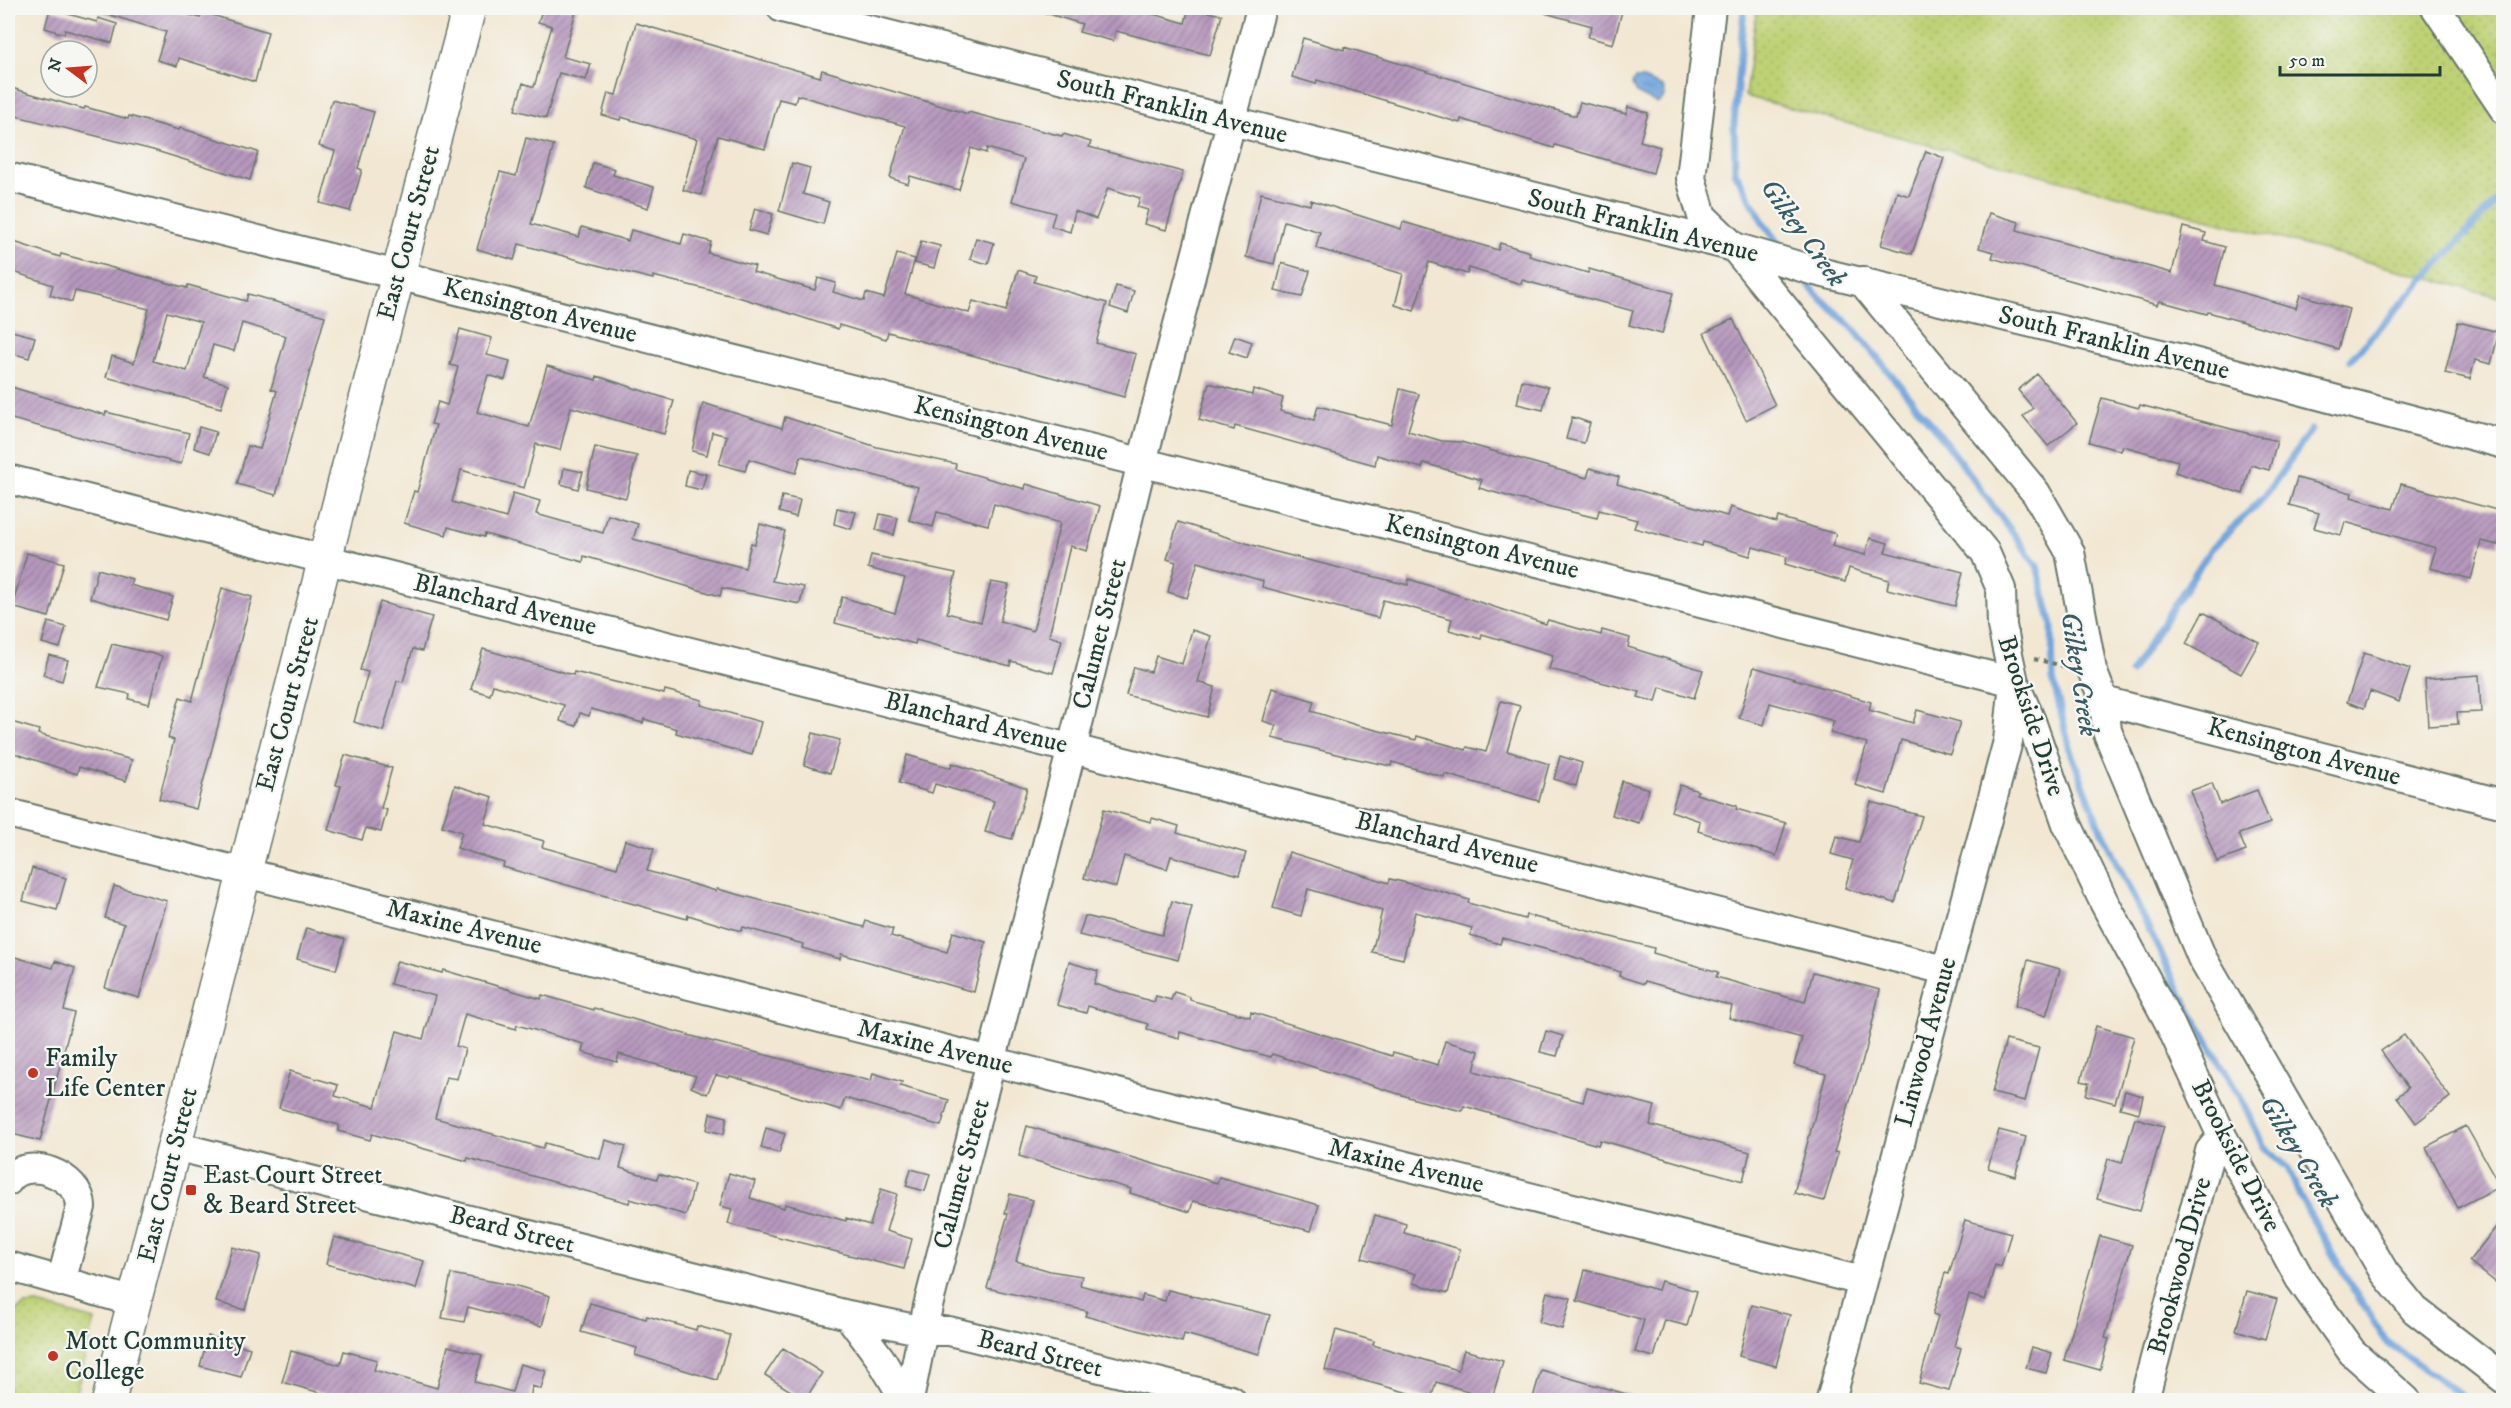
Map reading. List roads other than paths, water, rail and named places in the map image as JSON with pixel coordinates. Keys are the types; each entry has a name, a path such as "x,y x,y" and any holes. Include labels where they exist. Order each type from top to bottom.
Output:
{"main road":[{"name":"East Court Street","path":"112,1400 244,872 469,8"}],"street":[{"name":"South Franklin Avenue","path":"782,8 1232,123 1734,247 1815,271 2178,358 2504,444"},
{"name":"Calumet Street","path":"907,1401 1142,462 1261,8"},
{"name":"Brookside Drive","path":"1711,8 1691,178 1702,216 1734,247 1984,552 2001,589 2002,626 2014,682 2031,721 2067,824 2104,902 2168,1020 2223,1136 2300,1279 2352,1352 2406,1401"},
{"path":"2436,8 2504,109"},
{"name":"Kensington Avenue","path":"8,177 2014,682"},
{"path":"1862,281 2036,493 2070,552 2092,670 2104,701 2107,731 2202,958 2384,1272 2415,1310 2504,1379"},
{"name":"Blanchard Avenue","path":"8,479 1945,970"},
{"name":"Linwood Avenue","path":"1831,1401 2007,741 2014,682"},
{"name":"Kensington Avenue","path":"2104,701 2504,804"},
{"name":"Maxine Avenue","path":"8,813 1862,1281"},
{"name":"Brookwood Drive","path":"2144,1401 2210,1151 2223,1136"},
{"name":"Beard Street","path":"175,1146 848,1315 924,1330 949,1331 1231,1401"},
{"path":"8,1180 19,1169 44,1172 69,1181 79,1196 81,1207 61,1282"},
{"path":"8,1266 135,1302"},
{"path":"848,1315 880,1358 907,1401"}],"water":[{"path":"1635,79 1643,79 1663,87 1665,95 1661,101 1656,103 1636,93 1632,84"}],"waterway":[{"name":"Gilkey Creek","path":"1744,8 1734,123 1735,172 1764,224 1784,251"},
{"path":"2350,360 2504,192"},
{"name":"Gilkey Creek","path":"1803,277 1816,294 1853,328 1945,441 2037,566 2052,625 2053,679 2070,750 2102,832 2180,993 2245,1106 2263,1146 2288,1168 2300,1197 2348,1281 2386,1341 2467,1400"},
{"path":"2131,672 2211,549 2265,496 2311,430"}],"place":[{"name":"Family Life Center","path":"33,1073"},
{"name":"East Court Street & Beard Street","path":"191,1190"},
{"name":"Mott Community College","path":"53,1356"}]}
